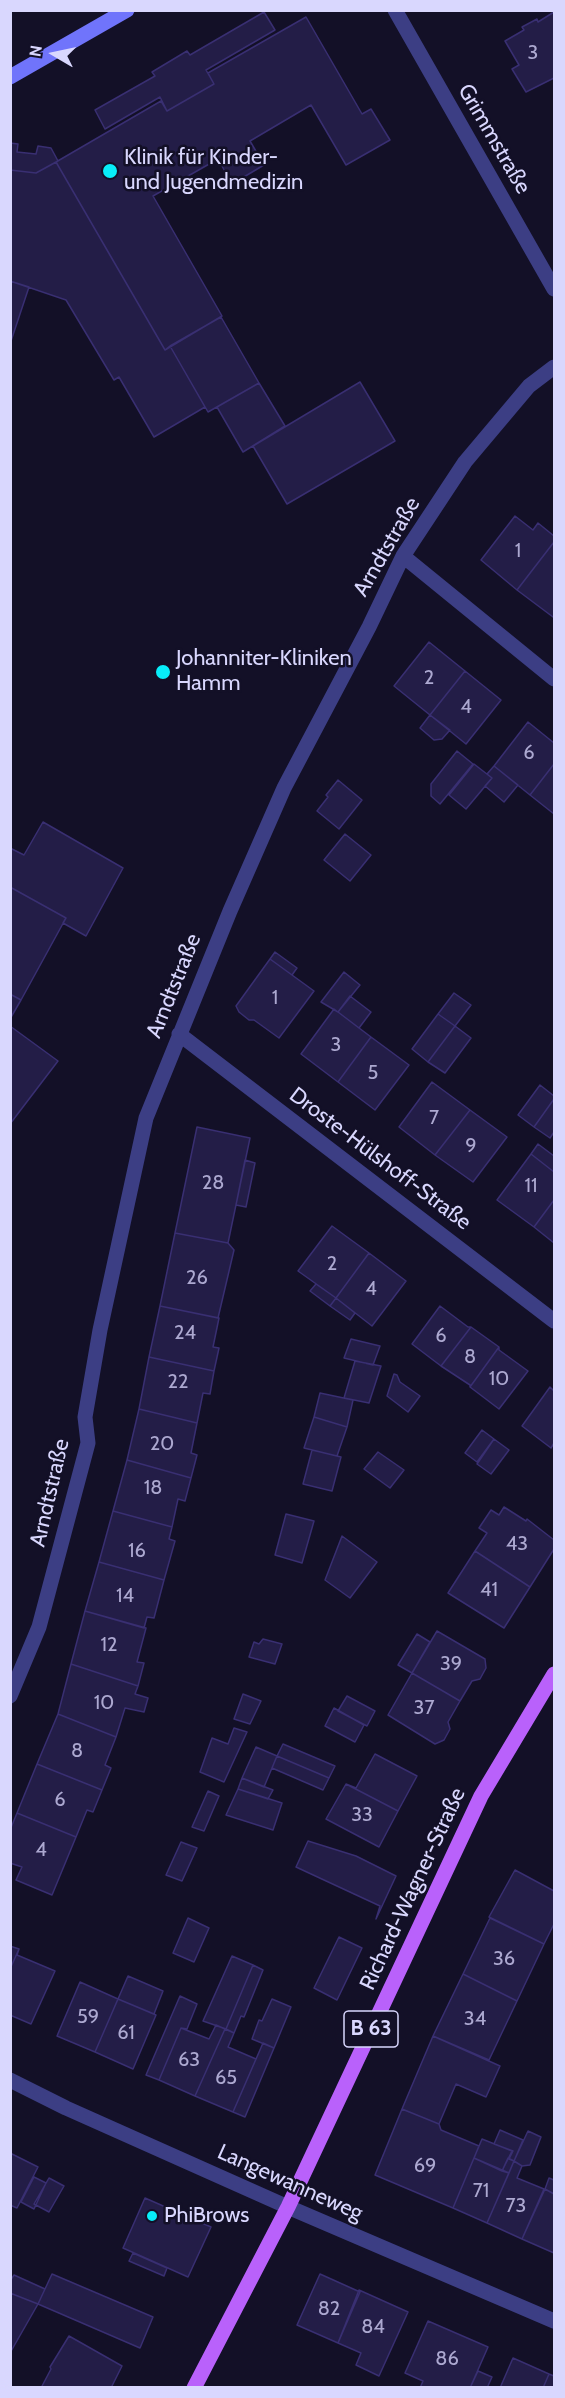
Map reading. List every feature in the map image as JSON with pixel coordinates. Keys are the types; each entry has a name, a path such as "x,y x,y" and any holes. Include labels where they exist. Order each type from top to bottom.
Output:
{"main road":[{"path":"10,76 127,10"},
{"name":"Richard-Wagner-Straße","path":"194,2388 288,2207 481,1796 555,1674"}],"street":[{"name":"Grimmstraße","path":"395,10 555,289"},
{"name":"Arndtstraße","path":"10,1695 39,1627 88,1443 85,1417 100,1330 146,1118 225,921 284,788 369,627 403,556 465,462 529,386 555,367"},
{"path":"403,556 555,679"},
{"name":"Droste-Hülshoff-Straße","path":"179,1034 555,1321"},
{"name":"Langewanneweg","path":"10,2080 66,2108 288,2207 555,2321"}],"building":[{"path":"264,12 275,30 206,70 214,84 167,111 160,97 105,129 95,110 155,76 152,72 187,51 190,55"},
{"path":"554,12 554,78 526,92 512,69 519,65 505,41 524,30 522,27 537,19 538,22"},
{"path":"306,17 362,114 371,109 390,140 346,165 311,105 250,141 264,165 232,184 218,159 153,196 222,316 165,350 56,162 161,101 167,111 214,84 208,73"},
{"path":"10,143 18,144 17,152 36,154 38,146 51,148 58,161 36,173 10,170"},
{"path":"56,162 165,350 170,346 205,407 154,437 119,377 114,380 66,300 10,281 10,170 36,173"},
{"path":"10,281 29,287 10,344"},
{"path":"221,317 259,383 208,412 170,346"},
{"path":"360,382 395,441 287,504 253,446"},
{"path":"259,383 285,426 243,452 217,407"},
{"path":"515,516 533,530 538,523 554,536 554,542 517,590 481,560"},
{"path":"554,542 554,615 553,617 517,590"},
{"path":"429,642 465,671 430,715 394,686"},
{"path":"465,671 501,700 466,744 430,715"},
{"path":"430,715 450,730 442,739 434,740 420,728"},
{"path":"528,722 554,743 554,764 530,795 494,766"},
{"path":"457,751 473,764 440,804 431,796 431,784"},
{"path":"474,764 492,778 466,809 449,795"},
{"path":"554,764 554,814 530,795"},
{"path":"494,766 518,785 504,802 485,786 492,778 487,774"},
{"path":"338,780 362,800 339,829 317,811"},
{"path":"43,822 123,868 86,936 63,923 66,918 10,887 10,848 24,855"},
{"path":"345,834 371,855 350,881 324,860"},
{"path":"10,887 66,918 21,1000 10,994"},
{"path":"275,952 297,968 292,975 270,959"},
{"path":"270,959 314,991 279,1038 254,1020 249,1020 239,1012 236,1006"},
{"path":"344,972 360,985 338,1012 321,1002"},
{"path":"454,993 471,1005 455,1026 438,1014"},
{"path":"10,994 21,1000 10,1019"},
{"path":"350,996 371,1012 359,1028 338,1012"},
{"path":"334,1009 371,1037 338,1082 301,1054"},
{"path":"438,1014 455,1026 428,1062 412,1049"},
{"path":"10,1026 58,1061 10,1124"},
{"path":"455,1026 471,1038 445,1073 428,1062"},
{"path":"371,1037 409,1065 375,1110 338,1082"},
{"path":"432,1082 470,1110 435,1155 399,1127"},
{"path":"540,1085 554,1096 554,1099 534,1127 518,1115"},
{"path":"554,1099 554,1132 550,1138 534,1127"},
{"path":"470,1110 507,1137 473,1182 435,1155"},
{"path":"197,1127 250,1138 228,1243 175,1233"},
{"path":"538,1144 554,1156 554,1172 531,1154"},
{"path":"531,1154 554,1172 554,1200 534,1227 497,1200"},
{"path":"245,1160 255,1163 246,1207 236,1205"},
{"path":"554,1200 554,1243 534,1227"},
{"path":"332,1226 369,1253 336,1298 298,1271"},
{"path":"175,1233 228,1243 234,1250 218,1318 160,1306"},
{"path":"369,1253 406,1281 372,1326 336,1298"},
{"path":"316,1284 336,1298 330,1306 310,1291"},
{"path":"336,1298 355,1313 350,1320 330,1306"},
{"path":"160,1306 219,1318 213,1347 219,1348 214,1371 149,1357"},
{"path":"440,1306 471,1327 441,1366 412,1344"},
{"path":"471,1327 499,1347 470,1387 441,1366"},
{"path":"351,1339 380,1346 373,1365 344,1358"},
{"path":"499,1347 499,1350 528,1371 499,1409 470,1387"},
{"path":"149,1357 214,1371 210,1394 203,1393 197,1423 139,1409"},
{"path":"355,1361 381,1366 369,1403 344,1398"},
{"path":"394,1374 400,1382 420,1396 408,1412 387,1396"},
{"path":"550,1387 554,1391 554,1443 551,1448 522,1426"},
{"path":"320,1393 353,1400 347,1427 314,1417"},
{"path":"139,1409 197,1423 191,1453 197,1455 191,1478 127,1460"},
{"path":"314,1417 347,1427 337,1456 304,1448"},
{"path":"482,1430 494,1439 477,1462 465,1453"},
{"path":"494,1439 509,1450 491,1474 477,1464"},
{"path":"312,1450 341,1457 332,1491 303,1484"},
{"path":"378,1452 404,1470 390,1488 364,1469"},
{"path":"127,1460 191,1478 185,1501 178,1499 172,1527 113,1511"},
{"path":"504,1507 526,1521 527,1519 554,1540 554,1549 530,1587 475,1551 487,1533 479,1528 491,1510 499,1515"},
{"path":"113,1511 172,1527 169,1539 175,1541 164,1580 99,1562"},
{"path":"286,1514 314,1521 302,1563 275,1555"},
{"path":"342,1536 377,1562 350,1598 325,1580"},
{"path":"475,1551 530,1587 504,1628 448,1593"},
{"path":"99,1562 164,1580 154,1618 147,1617 144,1628 85,1611"},
{"path":"85,1611 146,1628 137,1662 144,1663 138,1686 71,1664"},
{"path":"437,1631 485,1659 486,1668 480,1679 472,1681 460,1701 412,1673"},
{"path":"417,1634 430,1642 412,1673 398,1665"},
{"path":"263,1639 282,1644 275,1664 249,1657 254,1642 259,1644"},
{"path":"71,1664 138,1686 135,1694 148,1698 144,1712 125,1708 116,1737 58,1714"},
{"path":"412,1673 460,1701 448,1722 450,1729 444,1740 435,1744 388,1715"},
{"path":"243,1694 261,1701 250,1724 234,1719"},
{"path":"347,1696 375,1711 367,1726 338,1711"},
{"path":"334,1708 364,1725 355,1742 325,1726"},
{"path":"58,1714 116,1737 105,1765 111,1768 102,1790 37,1764"},
{"path":"234,1728 247,1732 224,1782 200,1772 212,1738 228,1744"},
{"path":"283,1744 335,1766 329,1778 277,1756"},
{"path":"256,1747 277,1756 264,1787 242,1778"},
{"path":"375,1754 417,1776 398,1811 346,1784 356,1788"},
{"path":"277,1756 329,1778 323,1790 272,1768"},
{"path":"37,1764 102,1790 93,1812 87,1810 76,1837 17,1813"},
{"path":"242,1778 273,1790 268,1799 238,1789"},
{"path":"346,1784 398,1811 379,1847 326,1819"},
{"path":"238,1789 282,1803 273,1830 226,1815"},
{"path":"208,1791 219,1796 204,1831 192,1827"},
{"path":"17,1813 76,1837 52,1895 16,1880 22,1867 10,1863 10,1830"},
{"path":"308,1841 356,1856 396,1876 376,1919 380,1906 296,1867"},
{"path":"181,1842 197,1848 182,1881 166,1875"},
{"path":"515,1870 554,1891 554,1924 544,1944 489,1917"},
{"path":"188,1918 209,1928 194,1962 173,1953"},
{"path":"490,1918 544,1944 517,2001 463,1974"},
{"path":"339,1937 362,1948 337,2000 314,1988"},
{"path":"10,1946 19,1949 10,1969"},
{"path":"19,1949 17,1955 55,1971 31,2024 10,2015 10,1969"},
{"path":"232,1956 253,1965 226,2029 203,2021"},
{"path":"253,1965 263,1970 244,2017 241,2016 234,2033 226,2029"},
{"path":"463,1974 517,2001 489,2060 433,2036"},
{"path":"128,1976 163,1991 154,2014 118,1999"},
{"path":"80,1982 118,1999 95,2052 57,2036"},
{"path":"180,1996 197,2004 187,2029 181,2028 159,2080 146,2075"},
{"path":"118,1999 156,2015 133,2069 95,2052"},
{"path":"272,1999 291,2007 274,2048 252,2039 259,2020 262,2021"},
{"path":"216,2025 225,2029 195,2096 159,2080 181,2028 209,2039"},
{"path":"225,2029 234,2033 228,2047 256,2059 233,2112 195,2096"},
{"path":"433,2036 500,2066 486,2097 456,2084 439,2124 402,2109"},
{"path":"263,2043 274,2048 245,2117 233,2112"},
{"path":"402,2109 439,2124 441,2130 479,2146 453,2208 375,2175"},
{"path":"500,2130 523,2140 514,2161 509,2159 513,2151 494,2144"},
{"path":"528,2131 541,2137 530,2165 522,2166 514,2161"},
{"path":"482,2139 512,2151 502,2171 474,2158"},
{"path":"10,2153 38,2167 17,2208 10,2205"},
{"path":"474,2158 509,2173 487,2223 453,2208"},
{"path":"508,2158 514,2161 509,2173 502,2171"},
{"path":"514,2161 522,2166 517,2178 544,2189 522,2239 487,2223"},
{"path":"34,2177 46,2183 34,2209 21,2202"},
{"path":"49,2178 64,2186 49,2212 34,2204"},
{"path":"549,2178 554,2180 554,2194 545,2189"},
{"path":"545,2189 554,2194 554,2253 522,2239"},
{"path":"145,2198 211,2227 188,2277 123,2248"},
{"path":"133,2253 167,2268 164,2276 129,2261"},
{"path":"52,2274 153,2317 140,2348 38,2304"},
{"path":"320,2274 360,2292 338,2343 297,2325"},
{"path":"14,2275 45,2289 38,2304 10,2293 10,2281"},
{"path":"359,2290 408,2312 379,2376 356,2365 361,2353 338,2343"},
{"path":"10,2293 38,2304 10,2353"},
{"path":"428,2321 488,2347 470,2388 420,2388 423,2381 405,2373"},
{"path":"69,2336 122,2366 111,2388 41,2388 50,2367"},
{"path":"513,2358 549,2374 543,2388 500,2388"},
{"path":"478,2371 492,2377 487,2388 470,2388"},
{"path":"549,2374 554,2376 554,2388 543,2388"}],"place":[{"name":"Klinik für Kinder- und Jugendmedizin","path":"110,171"},
{"name":"Johanniter-Kliniken Hamm","path":"163,672"},
{"name":"PhiBrows","path":"152,2216"}]}
